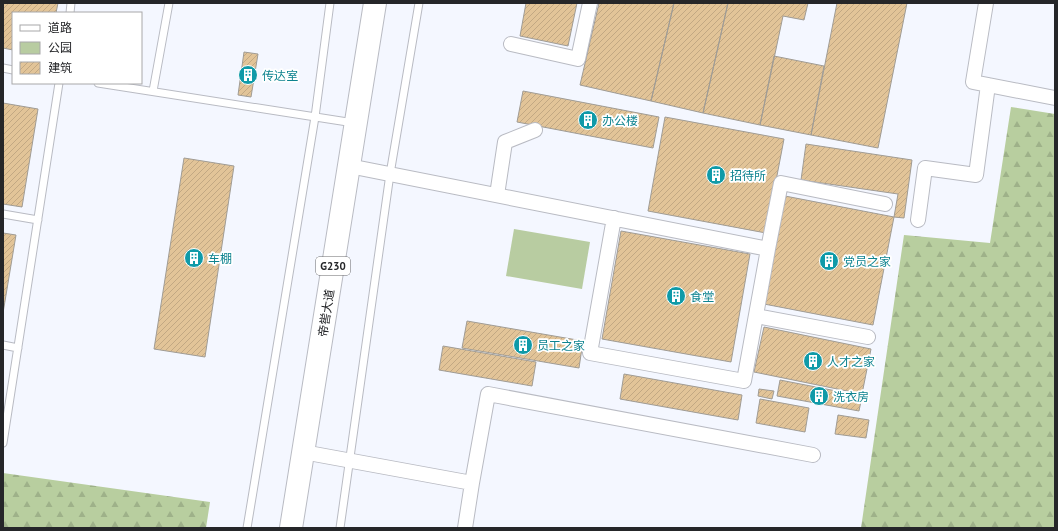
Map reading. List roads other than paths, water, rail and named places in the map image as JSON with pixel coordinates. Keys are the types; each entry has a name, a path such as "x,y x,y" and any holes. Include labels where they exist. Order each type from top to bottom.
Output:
{"highway":[{"name":"帝喾大道","path":"291,528 375,3"}],"street":[{"path":"511,44 578,59 590,3"},
{"path":"986,3 973,82 1055,98"},
{"path":"918,220 925,168 976,175 988,84"},
{"path":"497,195 505,142 535,130"},
{"path":"349,166 768,249"},
{"path":"614,218 590,353 744,381 781,183 885,204"},
{"path":"756,316 868,337"},
{"path":"465,528 488,394 813,455"},
{"path":"303,452 472,483"}],"lane":[{"path":"153,91 169,3"},
{"path":"247,528 315,117 330,3"},
{"path":"340,528 390,174 419,3"},
{"path":"3,443 59,84"},
{"path":"105,84 356,123"},
{"path":"3,214 38,220"},
{"path":"3,345 18,348"}],"place":[{"name":"传达室","path":"248,75"},
{"name":"办公楼","path":"588,120"},
{"name":"招待所","path":"716,175"},
{"name":"车棚","path":"194,258"},
{"name":"党员之家","path":"829,261"},
{"name":"食堂","path":"676,296"},
{"name":"员工之家","path":"523,345"},
{"name":"人才之家","path":"813,361"},
{"name":"洗衣房","path":"819,396"}]}
